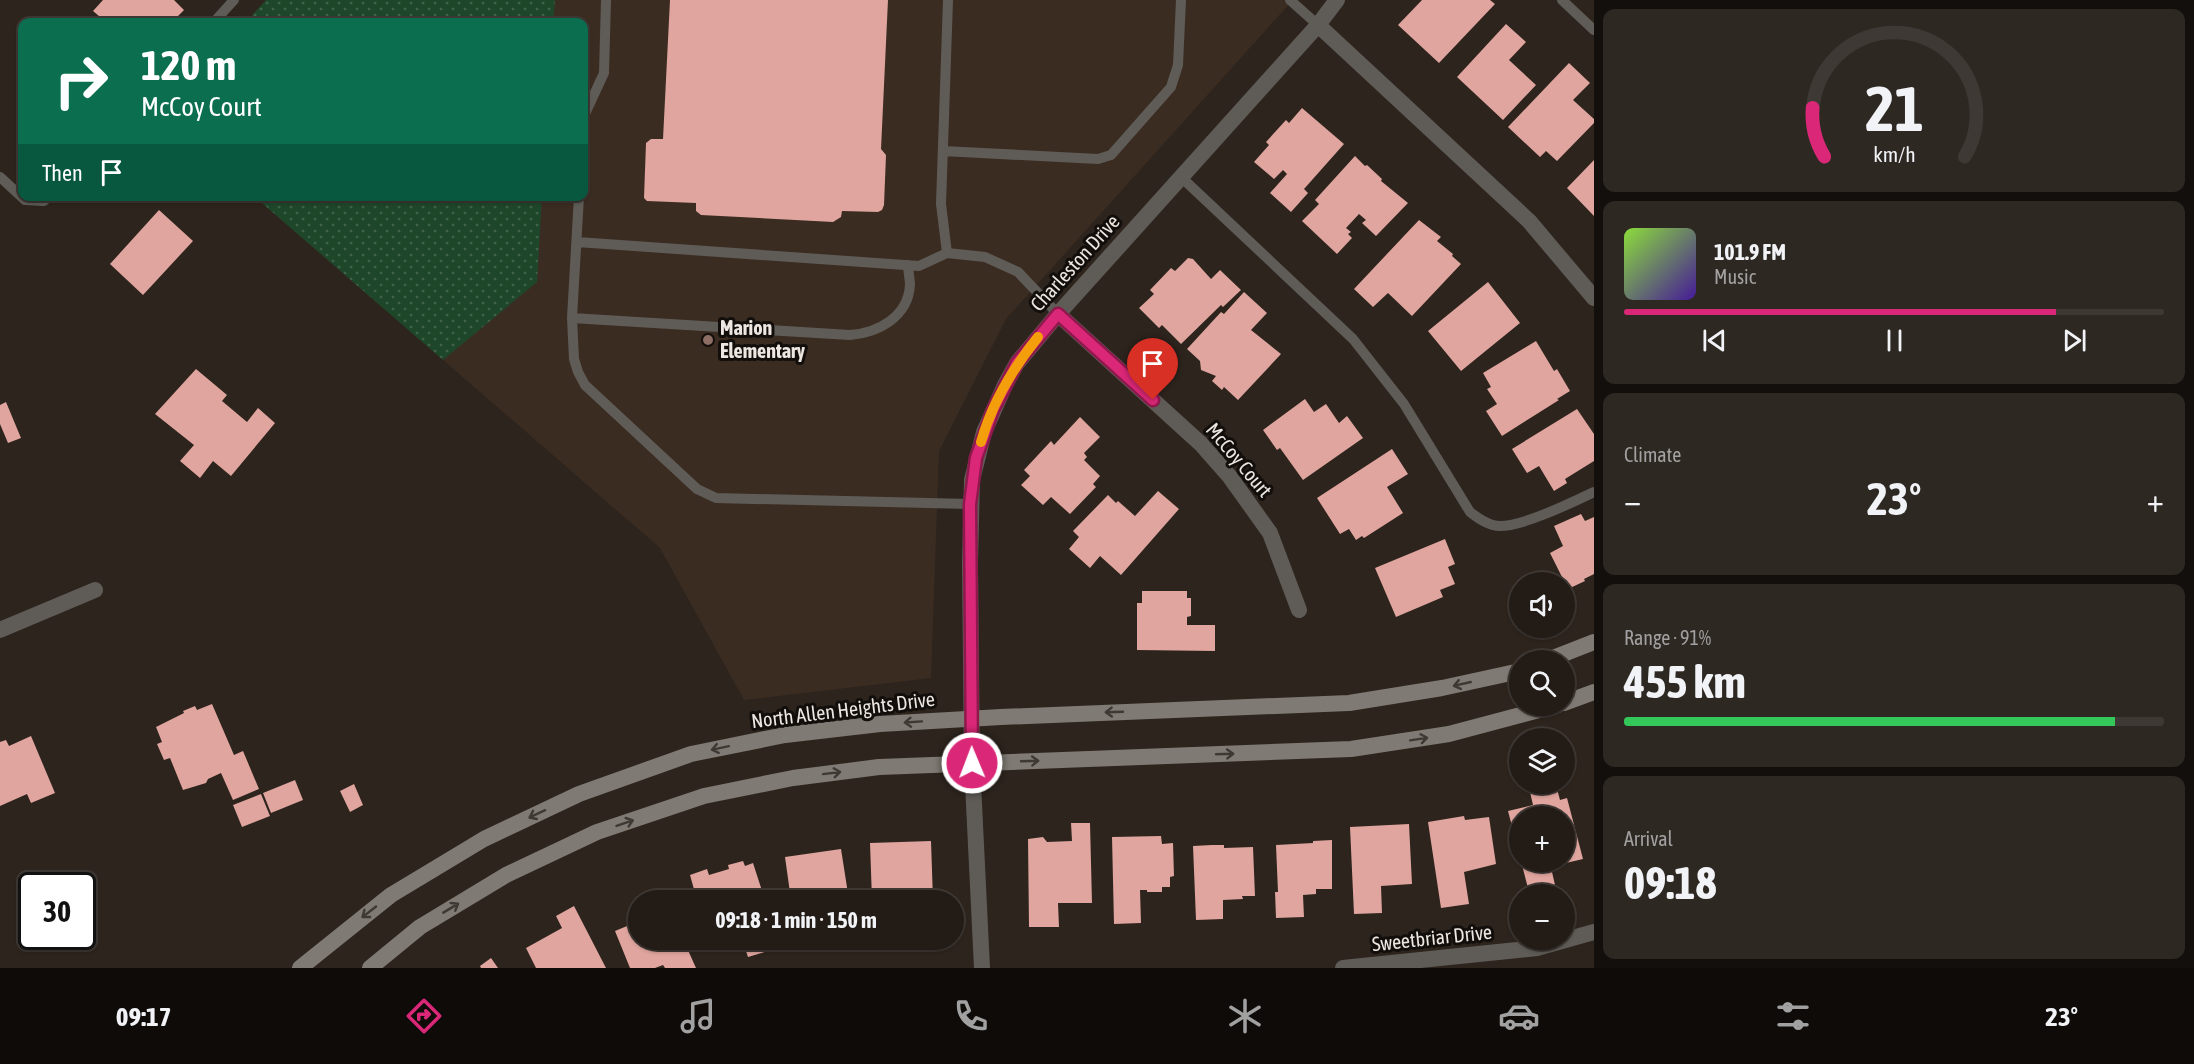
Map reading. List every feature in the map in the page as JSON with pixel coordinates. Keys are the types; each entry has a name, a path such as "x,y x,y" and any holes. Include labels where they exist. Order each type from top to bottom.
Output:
{"main road":[{"path":"1574,650 1594,642"},
{"name":"North Allen Heights Drive","path":"300,968 391,895 484,839 579,794 692,754 784,735 880,724 971,718 1349,703 1442,688 1509,673"},
{"path":"1575,699 1594,692"},
{"path":"370,968 420,927 506,875 597,832 704,796 793,778 879,767 1351,749 1449,734 1517,716"}],"street":[{"name":"Charleston Drive","path":"982,968 972,763 970,504 976,458 993,410 1017,363 1058,314 1318,25 1337,0"},
{"path":"1318,25 1529,221 1594,298"},
{"name":"McCoy Court","path":"1058,314 1201,444 1230,477 1270,533 1299,610"},
{"path":"0,630 95,590"},
{"name":"Sweetbriar Drive","path":"1343,968 1537,948 1594,932"}],"lane":[{"path":"218,18 234,0"},
{"path":"588,107 604,73 606,0"},
{"path":"947,254 941,204 948,0"},
{"path":"943,151 1098,159 1111,155 1172,87 1178,65 1181,0"},
{"path":"1290,0 1318,25"},
{"path":"1562,0 1594,30"},
{"path":"0,177 18,194"},
{"path":"1181,177 1353,339 1404,404 1470,512 1483,522 1499,526 1525,521 1594,492"},
{"path":"579,201 572,318 574,359 578,372 585,385 696,489 707,496 716,498 970,504"},
{"path":"577,242 908,266 919,266 947,254 986,257 1018,272 1058,314"},
{"path":"572,318 850,335 867,334 883,327 896,316 905,302 910,285 908,266"}],"shaded area":[{"name":"Marion Elementary","path":"266,0 1293,0 1006,319 939,451 931,678 744,700 660,548 260,201 588,201 588,18 250,18"}],"green space":[{"path":"266,0 555,0 553,18 250,18"},
{"path":"260,201 542,201 537,282 443,360"}],"building":[{"path":"103,0 174,0 184,10 176,18 101,18 93,11"},
{"path":"670,0 888,0 881,149 886,155 882,210 878,212 842,211 841,217 833,222 701,215 696,211 696,203 647,201 644,198 646,143 651,139 663,139"},
{"path":"1422,0 1490,0 1495,4 1439,63 1398,25"},
{"path":"1506,24 1526,42 1509,60 1536,85 1503,120 1457,77"},
{"path":"1569,63 1590,83 1573,100 1594,119 1594,123 1557,161 1546,151 1540,157 1508,127"},
{"path":"1302,108 1344,144 1304,189 1308,193 1291,212 1270,193 1287,174 1283,170 1274,179 1254,162 1269,145 1266,142 1286,120 1289,123"},
{"path":"1355,156 1408,203 1376,236 1362,223 1366,220 1359,214 1346,228 1351,232 1348,234 1352,238 1337,254 1302,221 1319,204 1315,200"},
{"path":"1594,160 1594,216 1567,188"},
{"path":"159,210 193,241 143,295 110,264"},
{"path":"1419,220 1441,237 1437,241 1461,264 1412,316 1388,293 1373,307 1354,289"},
{"path":"1188,258 1193,259 1211,279 1220,270 1241,290 1223,307 1221,305 1181,344 1162,325 1159,328 1139,308 1154,294 1150,290 1171,268 1175,271"},
{"path":"1488,282 1520,323 1461,371 1428,331"},
{"path":"1244,292 1267,313 1251,330 1281,354 1238,400 1224,387 1222,390 1212,381 1216,376 1201,370 1200,361 1187,349 1221,312 1224,314"},
{"path":"1536,341 1554,371 1557,369 1570,391 1502,436 1486,411 1497,404 1487,389 1491,387 1483,373"},
{"path":"196,369 227,395 222,401 247,422 258,408 275,423 231,476 213,461 200,478 180,461 194,445 155,414"},
{"path":"1305,399 1314,412 1326,404 1339,423 1347,416 1363,438 1303,480 1280,448 1277,450 1263,430"},
{"path":"6,402 21,438 8,443 0,424 0,405"},
{"path":"1577,409 1594,434 1594,461 1565,479 1567,483 1554,491 1539,466 1527,473 1512,449"},
{"path":"1080,417 1100,437 1084,453 1087,457 1084,460 1100,476 1093,484 1096,487 1070,514 1051,497 1043,505 1021,485 1030,476 1024,470 1051,441 1054,445"},
{"path":"1392,449 1408,474 1387,487 1403,513 1364,538 1362,536 1356,540 1349,529 1340,534 1317,498"},
{"path":"1158,491 1179,509 1121,575 1100,556 1090,568 1069,549 1079,537 1073,531 1108,495 1135,516"},
{"path":"1581,514 1585,521 1594,517 1594,574 1575,586 1575,572 1560,572 1550,553 1563,546 1554,526"},
{"path":"1445,539 1455,564 1448,567 1455,584 1440,590 1443,597 1396,617 1375,568"},
{"path":"1142,591 1187,591 1187,598 1191,598 1191,616 1187,617 1187,625 1215,625 1215,651 1137,650 1137,603 1142,603"},
{"path":"212,704 234,755 243,751 259,789 233,800 221,773 208,779 206,783 183,790 170,758 164,760 157,744 162,742 156,727 195,706 197,710"},
{"path":"31,736 55,793 31,803 27,794 0,806 0,742 6,740 9,746"},
{"path":"295,780 303,800 271,813 263,793"},
{"path":"354,784 363,805 350,812 340,791"},
{"path":"261,794 270,816 242,827 233,805"},
{"path":"1530,794 1558,794 1560,800 1567,798 1569,806 1529,806 1533,805"},
{"path":"1464,816 1465,820 1489,817 1496,864 1464,872 1469,904 1441,908 1428,822"},
{"path":"1071,823 1090,823 1092,903 1058,903 1059,927 1029,927 1028,839 1043,837 1047,842 1072,841"},
{"path":"1409,824 1412,884 1381,886 1382,913 1354,914 1350,827"},
{"path":"1575,828 1583,859 1575,861"},
{"path":"1161,836 1162,844 1173,843 1174,876 1170,877 1170,887 1162,887 1162,892 1140,890 1141,923 1114,924 1112,837"},
{"path":"1332,840 1332,889 1316,889 1316,894 1303,895 1304,917 1276,918 1275,892 1278,892 1276,845"},
{"path":"931,841 933,890 872,890 870,843"},
{"path":"1224,845 1224,848 1253,847 1255,896 1223,900 1223,919 1196,920 1193,846"},
{"path":"841,849 847,890 790,890 785,857"},
{"path":"743,861 745,866 753,863 762,890 694,890 690,875 707,869 709,875 729,869 728,865"},
{"path":"1524,872 1552,872 1555,884 1527,884"},
{"path":"574,906 606,968 536,968 526,948 562,928 556,916"},
{"path":"628,926 628,950 688,950 696,968 665,968 663,965 655,968 630,968 615,931"},
{"path":"746,950 772,950 748,957"},
{"path":"491,958 498,968 481,968 480,966"}],"slow traffic":[{"path":"981,442 993,410 1011,374 1038,337"}],"place":[{"name":"Marion Elementary","path":"708,340"}],"route":[{"path":"972,763 970,564 972,480 984,432 1005,385 1017,363 1058,314 1153,400"}]}
